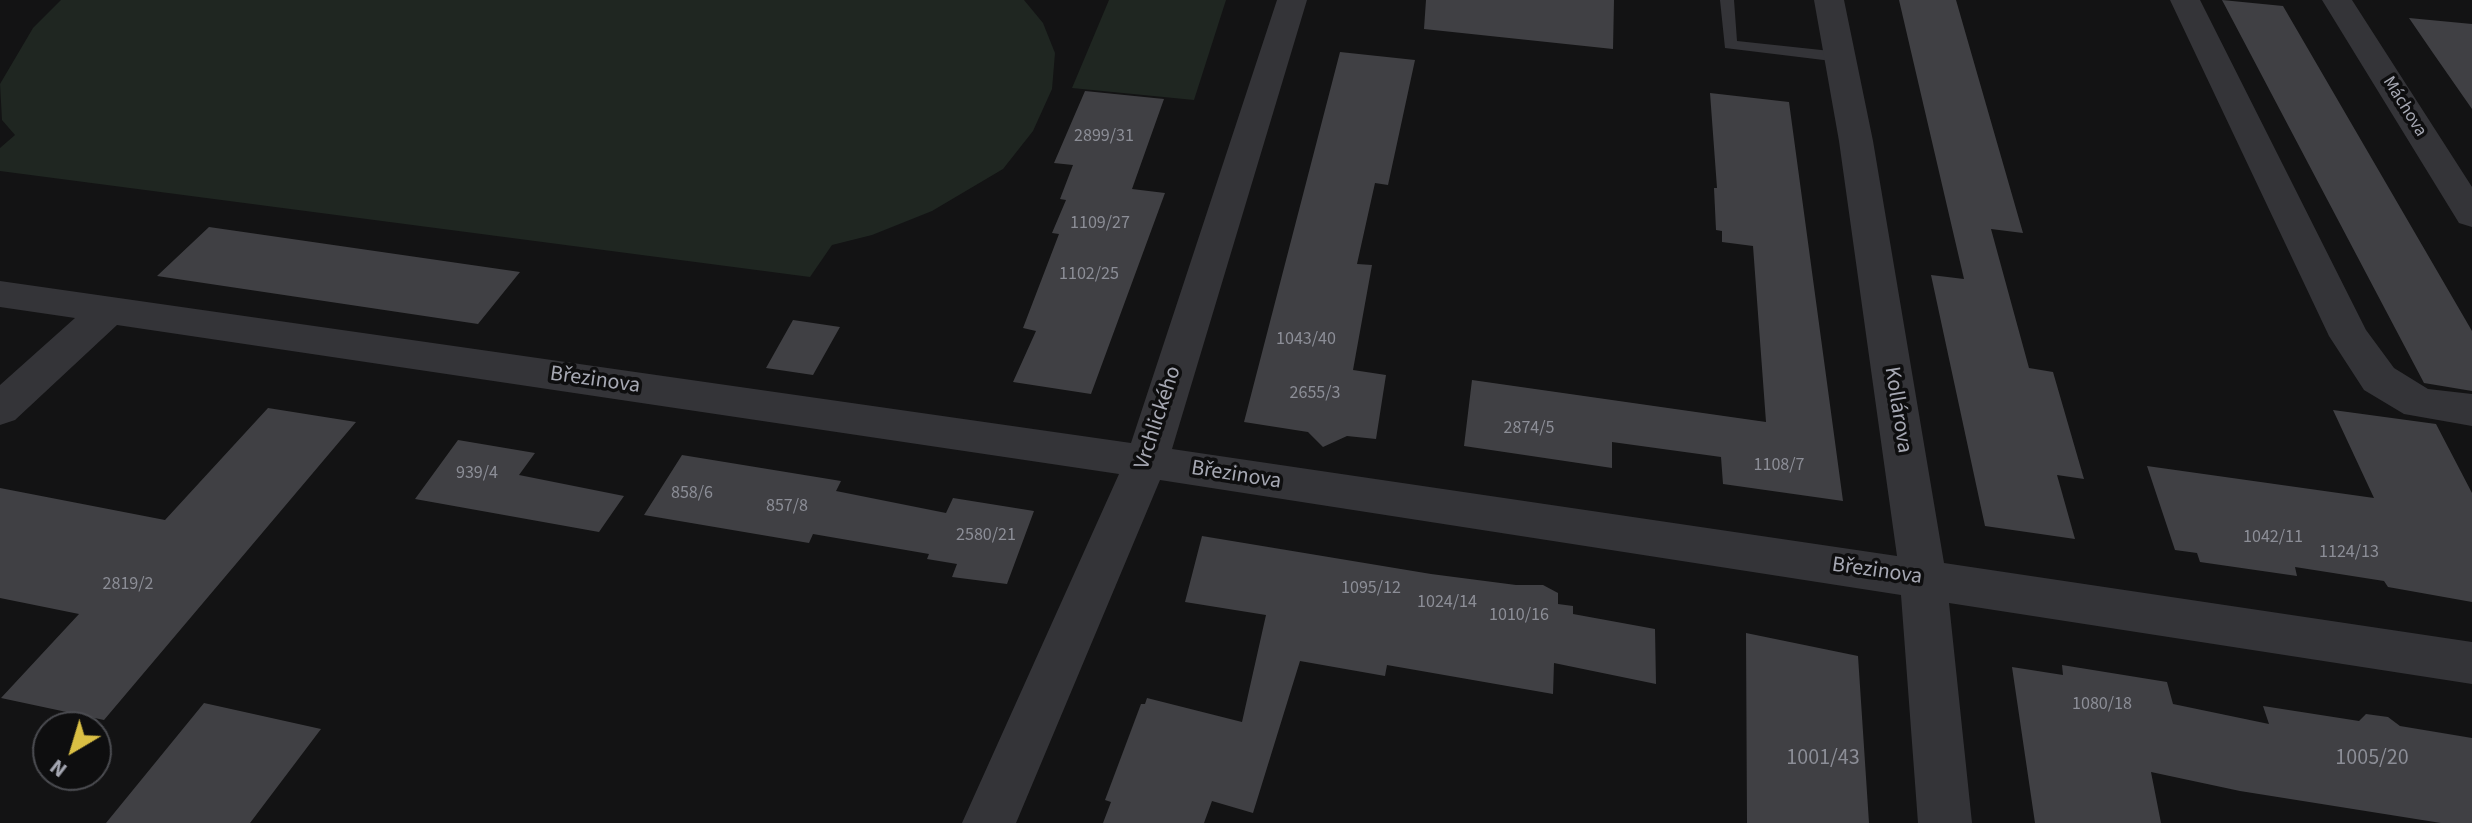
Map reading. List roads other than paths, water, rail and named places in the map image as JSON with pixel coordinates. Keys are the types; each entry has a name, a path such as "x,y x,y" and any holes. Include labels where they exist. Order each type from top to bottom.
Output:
{"street":[{"name":"Vrchlického","path":"989,823 1146,462 1292,0"},
{"name":"Kollárova","path":"1829,0 1923,578 1945,823"},
{"path":"2185,0 2349,336 2371,368 2379,379 2419,403 2472,410"},
{"name":"Máchova","path":"2337,0 2472,215"},
{"name":"Březinova","path":"0,294 1146,462 2472,663"},
{"path":"0,409 109,310"}],"lane":[{"path":"1727,0 1730,45 1840,57"}]}
